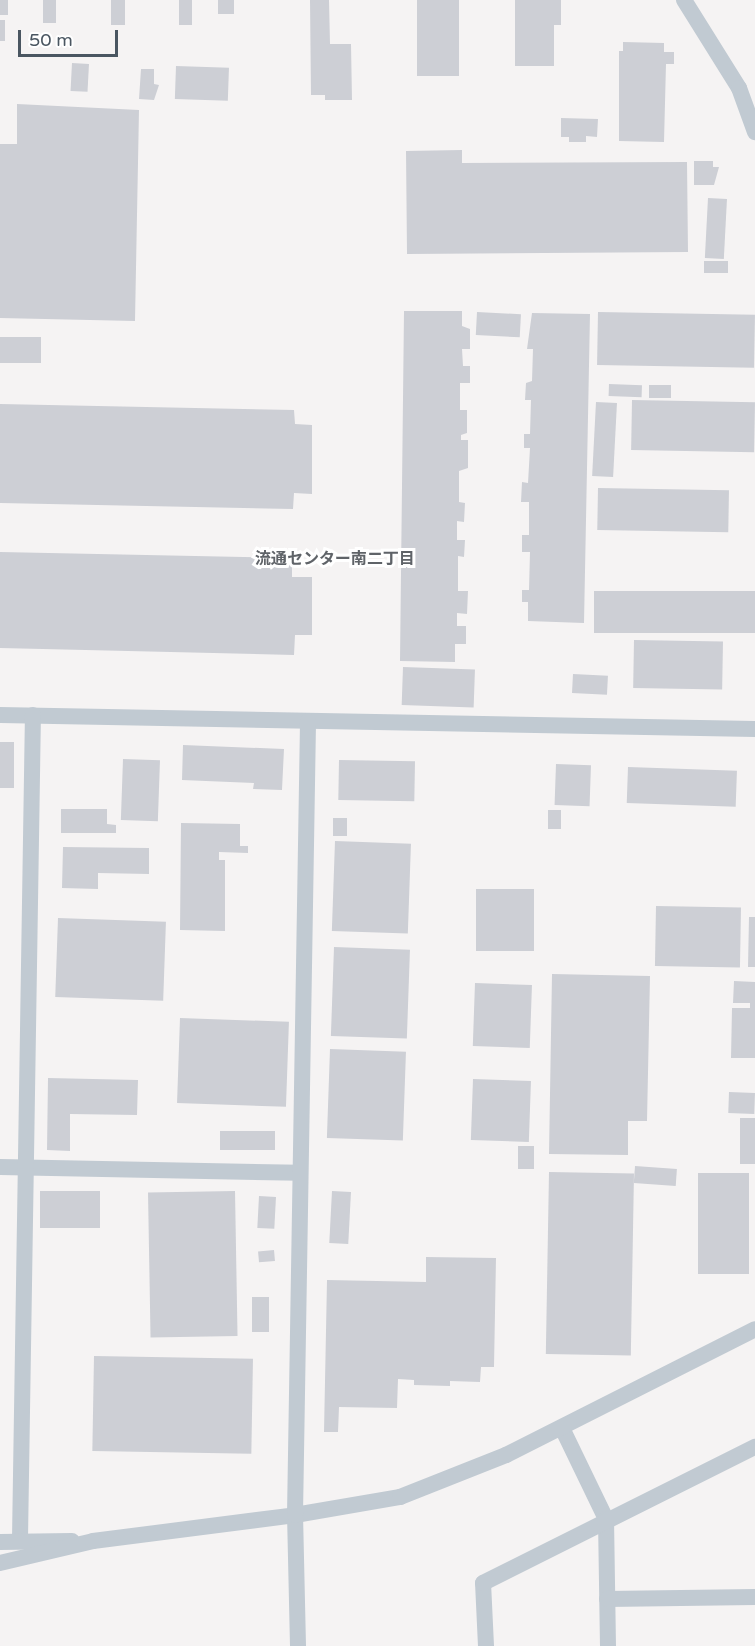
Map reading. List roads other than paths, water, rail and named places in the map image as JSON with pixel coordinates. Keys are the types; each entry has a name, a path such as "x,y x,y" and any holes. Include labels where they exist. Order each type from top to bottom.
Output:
{"street":[{"path":"684,0 728,68 755,132"},
{"path":"0,714 755,729"},
{"path":"20,1539 33,715"},
{"path":"298,1646 295,1515 308,721"},
{"path":"0,1167 299,1173"},
{"path":"0,1563 93,1541 295,1515 400,1497 456,1478 562,1428 755,1329"},
{"path":"562,1428 606,1519 608,1646"},
{"path":"486,1646 483,1584 606,1519 755,1447"},
{"path":"0,1542 20,1539 93,1541"},
{"path":"607,1599 755,1597"}],"district":[{"name":"流通センター南二丁目","path":"335,559"}]}
